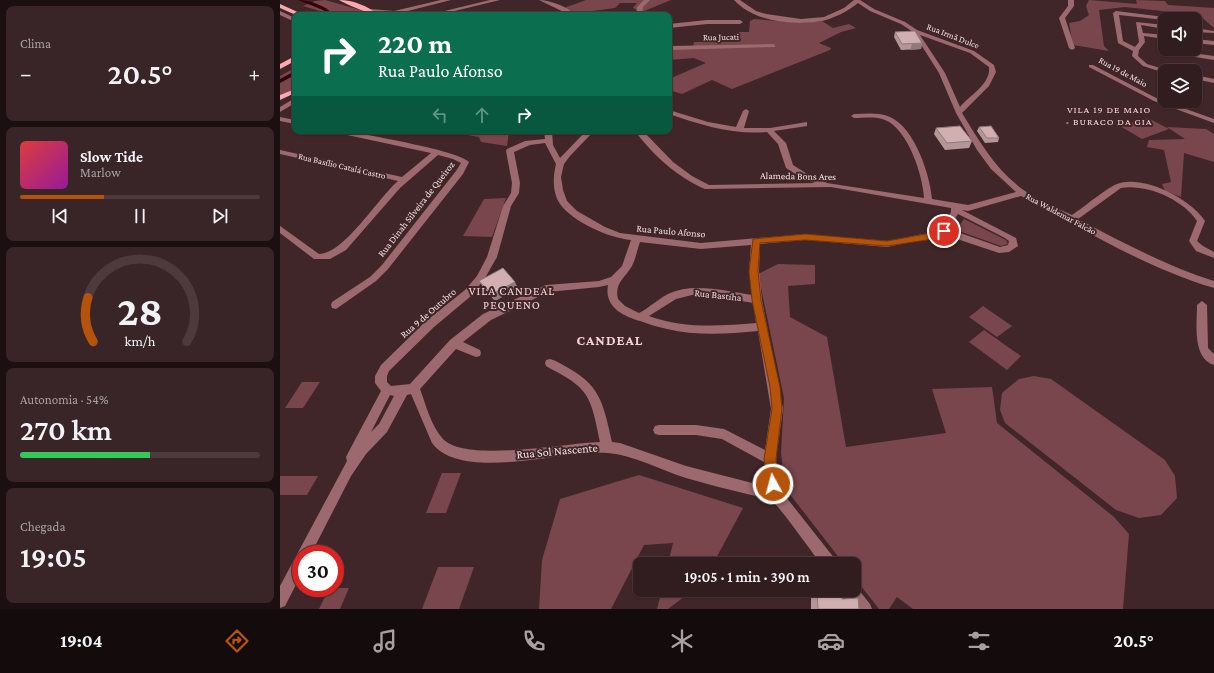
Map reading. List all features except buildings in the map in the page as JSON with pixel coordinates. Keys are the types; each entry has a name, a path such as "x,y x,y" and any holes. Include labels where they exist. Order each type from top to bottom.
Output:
{"main road":[{"path":"342,0 371,12"},
{"path":"280,6 293,12"},
{"path":"280,67 292,60"},
{"path":"280,98 292,92"}],"street":[{"path":"402,12 448,0"},
{"path":"444,12 497,0"},
{"path":"541,0 570,12"},
{"path":"639,12 640,7 647,0"},
{"path":"737,0 745,7 757,12 780,18 802,20 827,17 856,1"},
{"path":"1071,0 1071,6 1062,18 1072,48"},
{"name":"Rua Waldemar Falcão","path":"856,1 872,10 903,23 915,31 942,73 959,114 981,150 994,167 1022,193 1071,220 1167,268 1214,285"},
{"path":"280,13 292,19"},
{"path":"1136,50 1120,42 1116,13 1158,18"},
{"path":"672,26 707,22 740,22"},
{"path":"1158,25 1138,23 1142,44 1136,50 1135,56 1137,60 1150,67 1158,69"},
{"name":"Rua Irmã Dulce","path":"915,31 972,52 992,66 993,73 989,80 962,107 959,114"},
{"path":"1202,31 1212,32"},
{"path":"1141,34 1158,37"},
{"path":"1202,43 1214,43"},
{"name":"Rua Jucati","path":"672,48 773,46"},
{"path":"1200,56 1214,58"},
{"name":"Rua 19 de Maio","path":"1091,66 1152,98 1214,120"},
{"path":"1202,78 1214,81"},
{"path":"280,110 292,102"},
{"path":"739,130 746,111"},
{"path":"672,113 716,126 739,130 769,130 804,124"},
{"path":"854,116 878,117 889,119 898,124 908,138 928,186 928,201"},
{"path":"280,119 292,121"},
{"path":"769,130 782,143 789,166 806,177 831,185"},
{"name":"Rua Dinah Silveira de Queiroz","path":"336,305 373,279 385,267 460,172 465,162 456,157 438,152 352,134"},
{"path":"548,134 547,140 549,148 560,164 572,148 587,134"},
{"name":"Alameda Bons Ares","path":"642,134 654,148 686,176 699,184 708,186 831,185 928,201 956,208 971,207 1022,193"},
{"name":"Rua 9 de Outubro","path":"387,390 381,383 381,376 385,368 421,332 468,293 480,278 492,257 507,206 514,193 516,183 510,151 528,142 547,140"},
{"name":"Rua Basílio Catalá Castro","path":"280,152 403,180"},
{"name":"Rua Basílio Catalá Castro","path":"280,229 317,256 333,254 342,248 403,180 438,152"},
{"name":"Rua Paulo Afonso","path":"560,164 558,183 561,197 568,207 607,231 619,236 636,239 691,246 710,246 805,237 887,244 927,237 944,231"},
{"path":"1071,220 1119,186 1128,185 1146,187 1169,195 1195,211 1202,221 1193,241 1202,251 1214,255"},
{"path":"956,208 1008,236 1013,240 1013,246 1006,250 999,250 944,231 956,208"},
{"path":"309,545 347,472 362,450 384,428 408,390 454,343 466,332 487,317 538,291 600,284 614,280 621,276 627,266 636,239"},
{"path":"756,241 754,271 756,300 775,387 777,409 770,459 776,495 825,557"},
{"path":"614,280 612,292 614,300 619,307 638,317 675,327 710,330 761,327"},
{"name":"Rua Bastíha","path":"638,317 644,315 665,301 683,293 697,292 756,300"},
{"path":"1202,305 1203,349 1214,361"},
{"path":"454,343 476,353"},
{"path":"550,363 581,382 588,389 594,401 607,447"},
{"path":"347,472 355,449 387,390 408,390"},
{"name":"Rua Sol Nascente","path":"408,390 440,444 450,451 461,455 528,454 607,447 620,449 686,472 776,495"},
{"path":"659,430 696,430 724,434 770,459"},
{"path":"280,601 292,578"},
{"path":"856,597 865,609"}],"shaded area":[{"path":"325,0 366,12 321,12 303,6 315,1"},
{"path":"586,0 671,0 642,12 633,8 637,3 620,3 615,8 585,12 574,12 564,8"},
{"path":"1089,0 1137,4 1136,0 1165,1 1168,5 1214,8 1214,28 1202,18 1202,12 1171,12 1125,7 1099,10 1104,46 1109,51 1073,45 1069,23 1080,21 1089,15 1086,6"},
{"path":"754,19 804,23 822,21 833,28 849,24 856,28 841,32 819,43 831,48 830,50 732,89 712,80 682,94 672,91 672,78 706,63 694,58 672,60 672,49 693,48 694,42 737,42 739,32 749,32 750,21"},
{"path":"292,70 292,90 280,95 280,76"},
{"path":"1148,118 1169,129 1142,139 1120,126"},
{"path":"1167,127 1206,129 1214,134 1214,162 1184,153 1181,197 1165,191 1162,184 1171,182 1164,150 1147,147 1149,140 1185,139"},
{"path":"462,134 509,134 507,146 481,142 479,137"},
{"path":"506,198 492,237 463,236 484,199"},
{"path":"964,219 1006,240 1008,244 1001,246 956,230"},
{"path":"778,264 815,265 815,284 788,286 790,317 827,337 846,447 946,433 932,389 992,387 997,423 1114,517 1129,534 1123,609 913,609 897,597 889,609 879,609 861,586 861,557 839,557 785,488 781,453 784,398 758,274"},
{"path":"983,306 1012,326 997,337 969,317"},
{"path":"984,330 1021,356 1007,370 969,342"},
{"path":"1034,376 1051,379 1165,460 1175,476 1177,498 1161,515 1139,518 1116,510 1005,423 1000,410 1002,393 1019,379"},
{"path":"302,382 320,382 303,408 285,408"},
{"path":"442,473 461,473 446,513 426,513"},
{"path":"639,475 743,508 717,557 670,557 673,543 644,545 638,557 633,557 633,566 611,609 539,609 542,560 560,499"},
{"path":"280,476 318,476 307,495 280,495"},
{"path":"438,567 474,567 459,609 422,609"},
{"path":"344,588 349,588 340,609 319,609 325,597 344,597"},
{"path":"660,597 684,597 668,609 657,609"}],"waterway":[{"path":"300,0 325,9 328,12"},
{"path":"280,81 292,75"}],"district":[{"name":"VILA 19 DE MAIO - BURACO DA GIA","path":"1109,114"},
{"name":"VILA CANDEAL PEQUENO","path":"512,298"},
{"name":"CANDEAL","path":"610,340"}],"route":[{"path":"773,484 770,459 777,409 775,387 756,300 754,271 756,241 818,237 875,244 887,244 927,237 942,233 944,231"}]}
